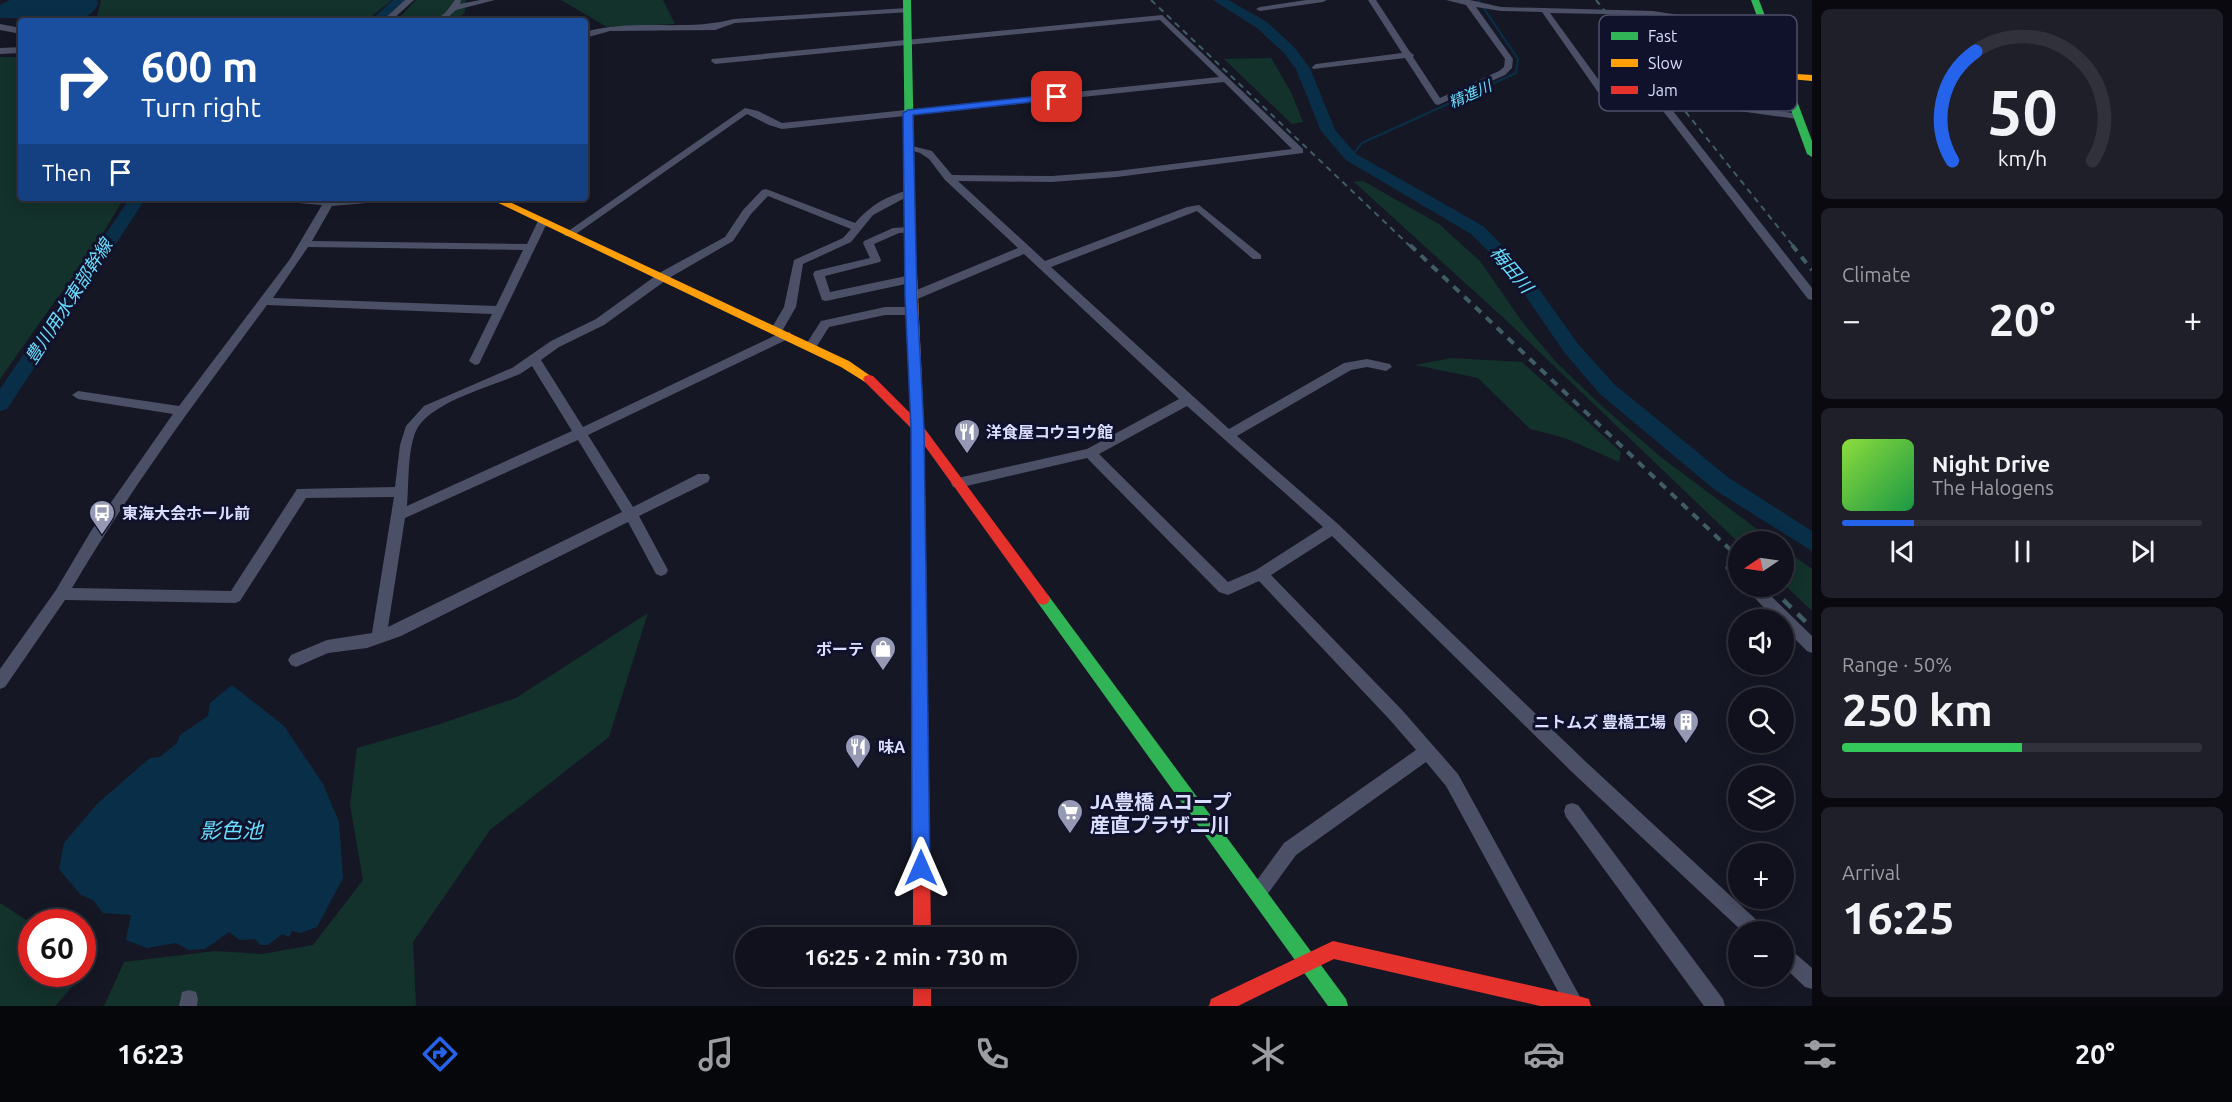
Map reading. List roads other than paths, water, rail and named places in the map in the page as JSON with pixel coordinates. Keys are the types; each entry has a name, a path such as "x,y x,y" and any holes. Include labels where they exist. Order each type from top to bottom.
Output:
{"main road":[{"path":"1755,0 1760,15"},
{"path":"1770,0 1776,15"},
{"path":"907,5 911,304 918,428 922,927"},
{"path":"1795,111 1812,154"},
{"path":"500,201 662,279 811,345 870,380 918,428 1340,1006"},
{"path":"1218,1006 1333,950 1578,1005"},
{"path":"922,987 922,1006"}],"street":[{"path":"389,18 410,0"},
{"path":"443,18 457,4 490,0"},
{"path":"1260,9 1323,0"},
{"path":"1372,0 1410,55 1438,102 1502,73 1508,68 1509,59 1470,3"},
{"path":"1449,0 1492,8 1619,11 1653,15"},
{"path":"1610,0 1619,11"},
{"path":"588,34 610,28 715,27 734,21 907,5"},
{"path":"1544,10 1599,87"},
{"path":"716,61 1162,18 1300,151 1085,176 949,178"},
{"path":"0,27 18,30"},
{"path":"0,51 18,50"},
{"path":"1316,67 1410,55"},
{"path":"569,234 745,111 756,111 774,125 782,126 1227,79"},
{"path":"1668,111 1812,296"},
{"path":"1761,111 1797,116"},
{"path":"908,148 925,149 930,153 949,178 1188,400 1333,528 1579,767 1745,921"},
{"path":"379,638 399,516 406,445 412,426 428,409 499,379 555,344 600,322 662,279 729,239 747,212 766,192 856,227"},
{"path":"399,516 581,433 781,333 790,307 798,262 847,240 869,213 909,193"},
{"path":"316,201 344,201"},
{"path":"0,681 61,594 96,535 182,411 266,301 329,202"},
{"path":"1045,266 1198,208 1257,257"},
{"path":"475,361 528,247 543,221"},
{"path":"910,230 897,230 868,243 876,260 819,274 826,297 911,279"},
{"path":"303,244 528,247"},
{"path":"811,345 825,324 911,304 1026,249"},
{"path":"266,301 498,310"},
{"path":"534,359 632,515 661,570"},
{"path":"1229,435 1348,366 1367,363 1386,367"},
{"path":"78,395 182,411"},
{"path":"958,483 1090,453 1188,400"},
{"path":"1090,453 1224,588 1228,589 1261,574 1333,528"},
{"path":"297,660 327,647 379,638 703,478"},
{"path":"61,594 235,597 302,493 400,492"},
{"path":"1261,574 1428,751 1452,780 1578,1005"},
{"path":"1762,597 1812,646"},
{"path":"1258,894 1290,849 1428,751"},
{"path":"1572,811 1716,1006"},
{"path":"1794,964 1812,980"}],"water":[{"path":"10,0 97,0 98,3 92,12 82,18 0,18 0,5"},
{"name":"影色池","path":"232,685 284,726 323,784 339,822 343,878 317,927 301,933 292,931 289,937 282,934 268,945 260,945 255,939 240,940 229,932 205,949 189,950 176,943 147,948 126,940 131,915 103,913 93,900 81,895 59,869 64,843 97,804 150,758 160,757 177,743 180,735 208,716 210,703"}],"waterway":[{"name":"豊川用水東部幹線","path":"380,18 401,0"},
{"name":"梅田川","path":"1219,0 1262,25 1289,50 1303,68 1328,131 1351,157 1477,230 1515,268 1571,348 1607,389 1722,484 1812,542"},
{"name":"精進川","path":"1351,157 1362,143 1516,73 1518,59 1478,0"},
{"name":"豊川用水東部幹線","path":"0,404 134,201"}],"railway":[{"path":"1151,0 1411,247"},
{"path":"1596,0 1608,15"},
{"path":"1685,111 1794,247"},
{"path":"1410,245 1728,547"},
{"path":"1792,245 1812,270"},
{"path":"1780,597 1812,628"}],"place":[{"name":"洋食屋コウヨウ館","path":"967,455"},
{"name":"東海大会ホール前","path":"102,536"},
{"name":"ボーテ","path":"883,672"},
{"name":"ニトムズ 豊橋工場","path":"1686,745"},
{"name":"味A","path":"858,770"},
{"name":"JA豊橋 Aコープ 産直プラザ二川","path":"1070,835"}]}
